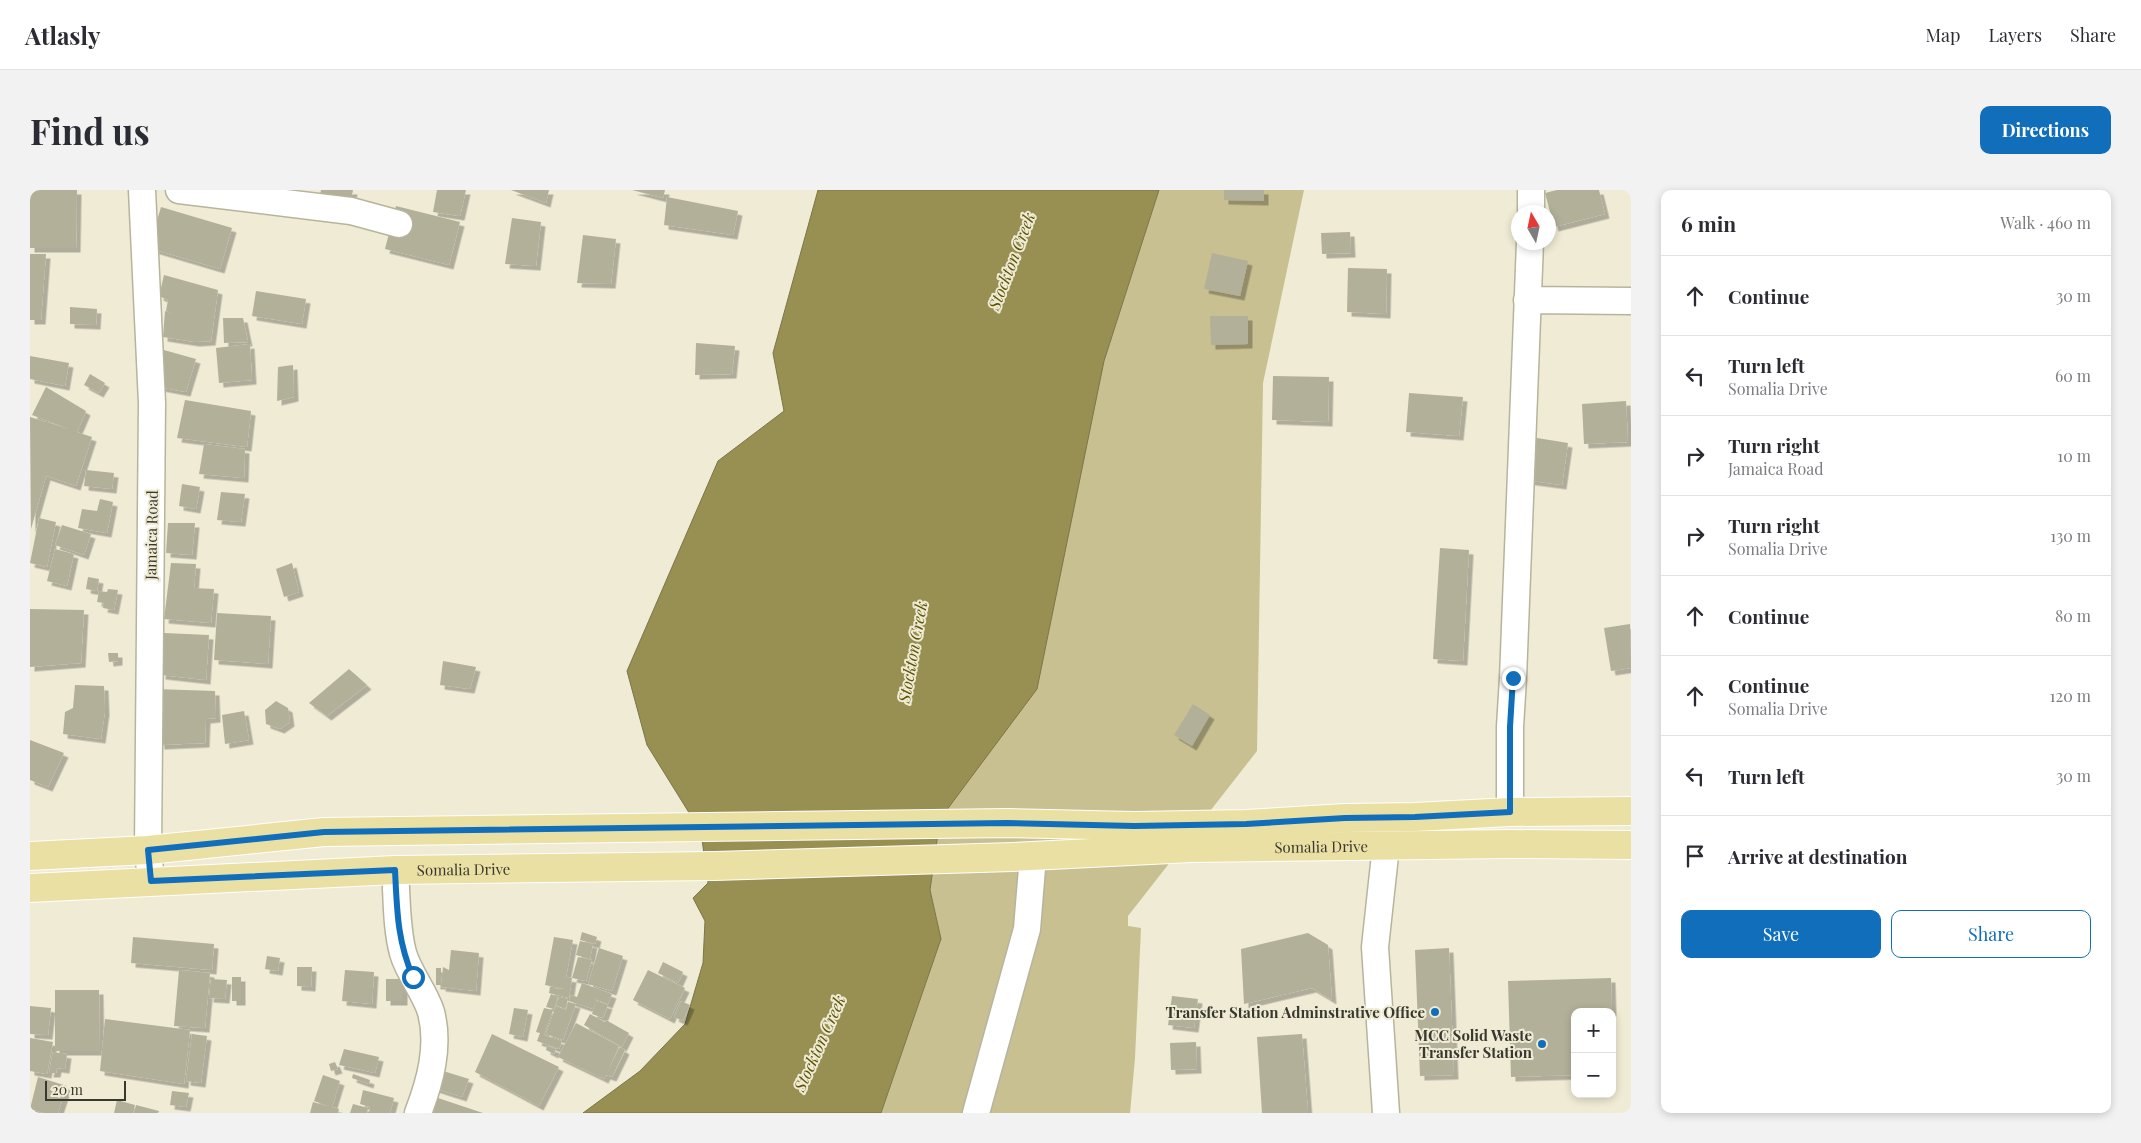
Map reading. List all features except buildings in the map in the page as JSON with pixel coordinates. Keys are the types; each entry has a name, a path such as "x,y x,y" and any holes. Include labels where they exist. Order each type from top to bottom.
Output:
{"main road":[{"name":"Somalia Drive","path":"148,850 324,832 1007,823 1134,826 1246,824 1510,812 1631,810"},
{"name":"Somalia Drive","path":"30,888 395,870 714,866 1023,857 1191,848 1511,844 1631,845"},
{"path":"30,856 148,850"}],"street":[{"name":"Jamaica Road","path":"142,190 152,403 148,850 151,881"},
{"path":"179,190 351,211 399,224"},
{"path":"1531,205 1532,190"},
{"path":"1510,812 1510,727 1530,250"},
{"path":"1528,300 1631,301"},
{"path":"1386,846 1375,947 1386,1113"},
{"path":"976,1113 1026,929 1023,857"},
{"path":"395,870 398,920 403,954 431,1011 434,1038 431,1076 418,1113"}],"shaded area":[{"path":"1159,190 1304,190 1263,383 1257,751 1128,916 1128,926 1141,928 1135,1058 1130,1113 881,1113 941,940 930,890 940,819 1104,361"}],"water":[{"name":"Stockton Creek","path":"818,190 1159,190 1104,361 1037,689 940,819 930,890 941,939 881,1113 583,1113 640,1071 685,1024 703,963 705,921 693,898 708,883 701,832 647,745 627,671 718,461 784,411 773,353"}],"place":[{"name":"Transfer Station Adminstrative Office","path":"1435,1012"},
{"name":"MCC Solid Waste Transfer Station","path":"1542,1044"}],"route":[{"path":"413,977 403,954 398,920 395,870 151,881 148,850 324,832 1007,823 1075,823 1134,826 1246,824 1510,812 1510,727 1513,678"}]}
